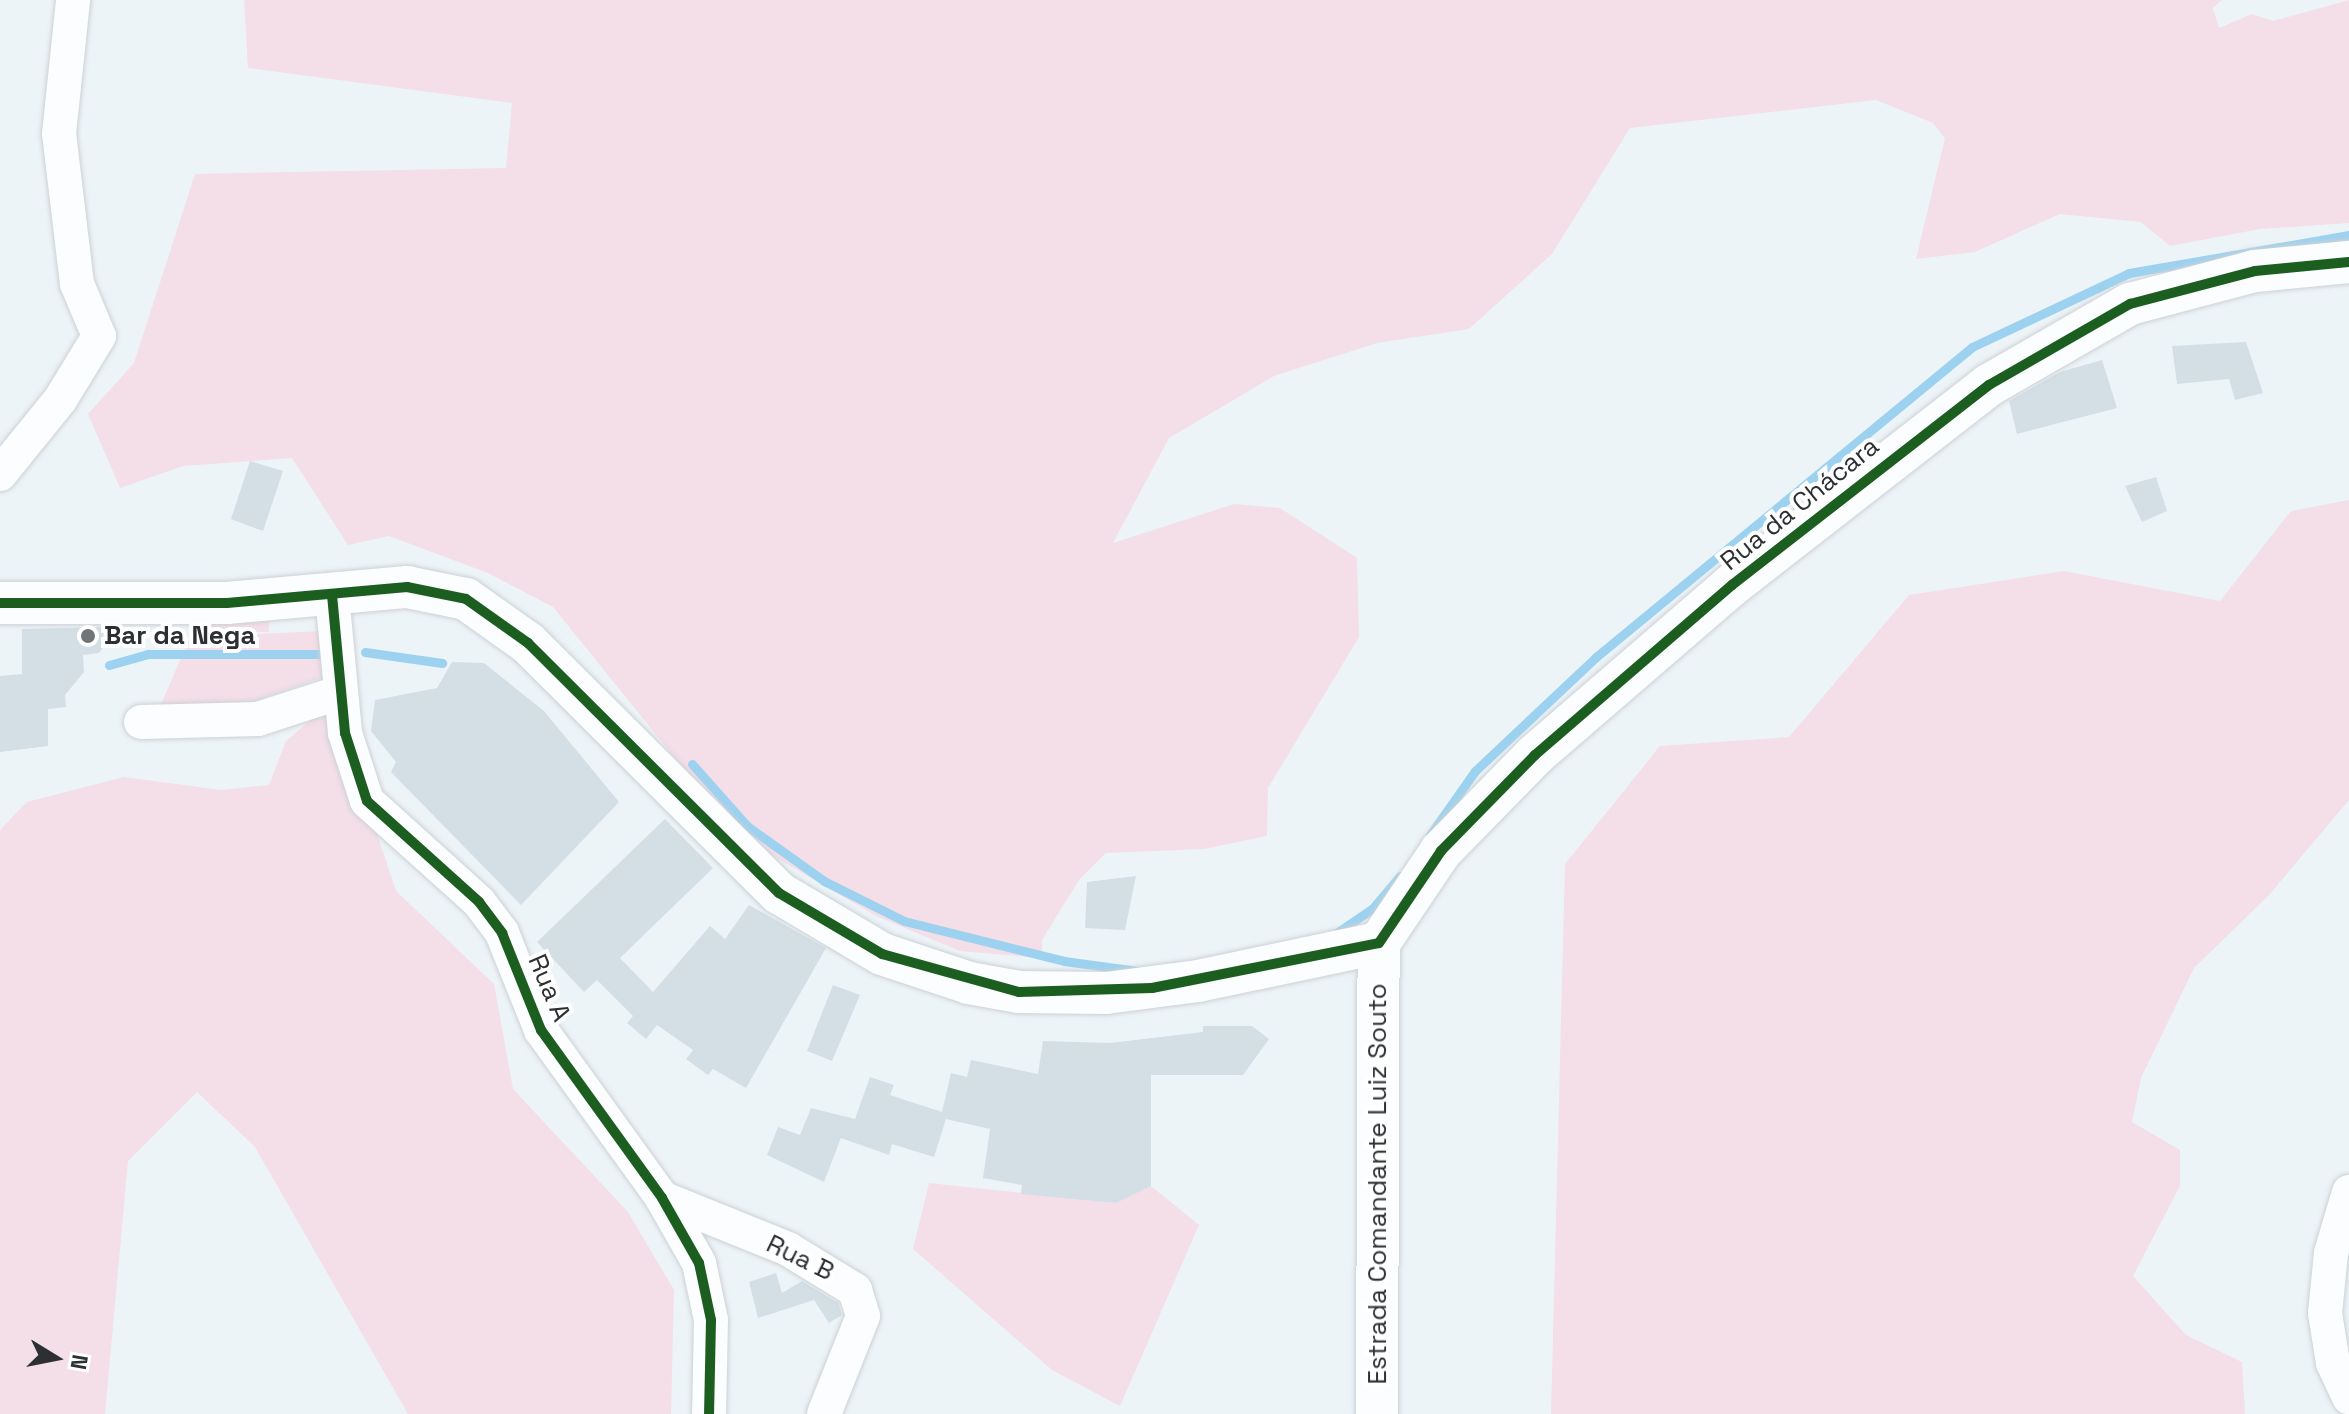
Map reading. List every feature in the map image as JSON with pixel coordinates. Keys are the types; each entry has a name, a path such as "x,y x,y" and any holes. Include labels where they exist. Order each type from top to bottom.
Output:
{"street":[{"path":"0,474 60,400 99,336 77,284 59,134 73,0"},
{"name":"Rua da Chácara","path":"1379,943 1441,851 1535,755 1732,585 1989,385 2130,304 2255,271 2349,262"},
{"name":"Estrada Comandante Luiz Souto","path":"0,603 227,603 407,587 466,599 495,617 779,893 882,954 923,969 1019,992 1106,993 1198,981 1379,943 1377,1414"},
{"name":"Rua A","path":"332,595 352,767 367,801 479,902 502,933 541,1030 662,1198 699,1263 711,1320 709,1414"},
{"path":"141,722 258,719 341,692"},
{"path":"2349,1192 2331,1253 2325,1313 2333,1363 2349,1397"},
{"name":"Rua B","path":"662,1198 788,1249 855,1290 863,1316 824,1414"}],"shaded area":[{"path":"244,0 2222,0 2213,8 2219,28 2252,14 2273,21 2349,0 2349,223 2260,229 2170,246 2141,222 2060,214 1975,252 1916,259 1945,138 1933,123 1876,100 1630,128 1552,254 1469,329 1377,343 1274,376 1169,438 1113,543 1234,504 1280,508 1357,558 1359,637 1268,788 1267,836 1204,849 1106,853 1079,880 1042,940 1042,958 960,951 876,916 737,835 553,607 488,573 389,536 348,545 292,458 183,466 120,488 88,414 134,363 195,174 506,168 512,103 248,68"},
{"path":"2349,500 2349,800 2269,895 2194,968 2141,1078 2132,1122 2180,1150 2180,1186 2133,1276 2186,1335 2242,1362 2245,1414 1551,1414 1565,864 1660,746 1789,737 1909,595 2064,571 2220,601 2291,511"},
{"path":"190,619 269,621 269,632 190,631"},
{"path":"324,631 329,675 249,703 159,709 190,637"},
{"path":"333,701 396,891 494,984 513,1089 628,1212 674,1290 671,1414 408,1414 255,1147 197,1092 128,1161 105,1414 0,1414 0,830 27,802 124,777 221,790 269,785 286,741"},
{"path":"929,1183 1115,1203 1151,1186 1199,1225 1120,1406 1052,1370 913,1249"}],"building":[{"path":"2246,342 2263,393 2235,400 2229,379 2177,384 2172,346"},
{"path":"2102,360 2117,408 2017,434 2009,401 2060,372"},
{"path":"250,461 283,471 263,531 231,519"},
{"path":"2156,477 2167,511 2142,522 2125,486"},
{"path":"108,627 109,640 99,653 83,655 84,672 65,695 66,707 48,709 48,746 0,752 0,676 22,674 22,629"},
{"path":"452,662 484,663 544,711 619,802 521,905 391,772 396,762 371,731 375,700 437,688"},
{"path":"665,819 713,868 620,958 653,992 710,926 725,939 749,905 826,948 746,1088 713,1069 708,1075 686,1059 693,1050 657,1025 646,1039 627,1023 633,1016 597,980 584,992 537,942"},
{"path":"1136,876 1125,930 1085,928 1087,882"},
{"path":"833,985 860,995 832,1061 807,1051"},
{"path":"1203,1026 1252,1026 1269,1039 1243,1075 1151,1075 1151,1186 1116,1203 1021,1194 1022,1185 983,1178 990,1129 946,1119 934,1157 892,1144 889,1155 841,1138 824,1182 767,1155 778,1127 800,1135 811,1108 855,1119 870,1077 894,1085 890,1095 942,1112 951,1073 967,1077 971,1060 1038,1074 1043,1041 1110,1043 1203,1032"},
{"path":"776,1273 782,1293 802,1281 838,1303 842,1315 829,1323 814,1300 758,1318 749,1282"}],"waterway":[{"path":"1430,835 1475,771 1596,657 1972,347 2129,273 2349,235"},
{"path":"365,652 442,663"},
{"path":"109,665 148,654 331,654"},
{"path":"692,764 747,826 824,881 904,921 1064,961 1137,971"},
{"path":"1338,932 1373,908 1400,876"}],"cycle path":[{"path":"0,603 227,603 407,587 466,599 528,643 779,893 882,954 1019,992 1152,988 1379,943 1441,851 1535,755 1732,585 1989,385 2130,304 2255,271 2349,262"},
{"path":"332,595 345,733 367,801 479,902 502,933 541,1030 662,1198 699,1263 711,1320 709,1414"}],"place":[{"name":"Bar da Nega","path":"88,636"}]}
